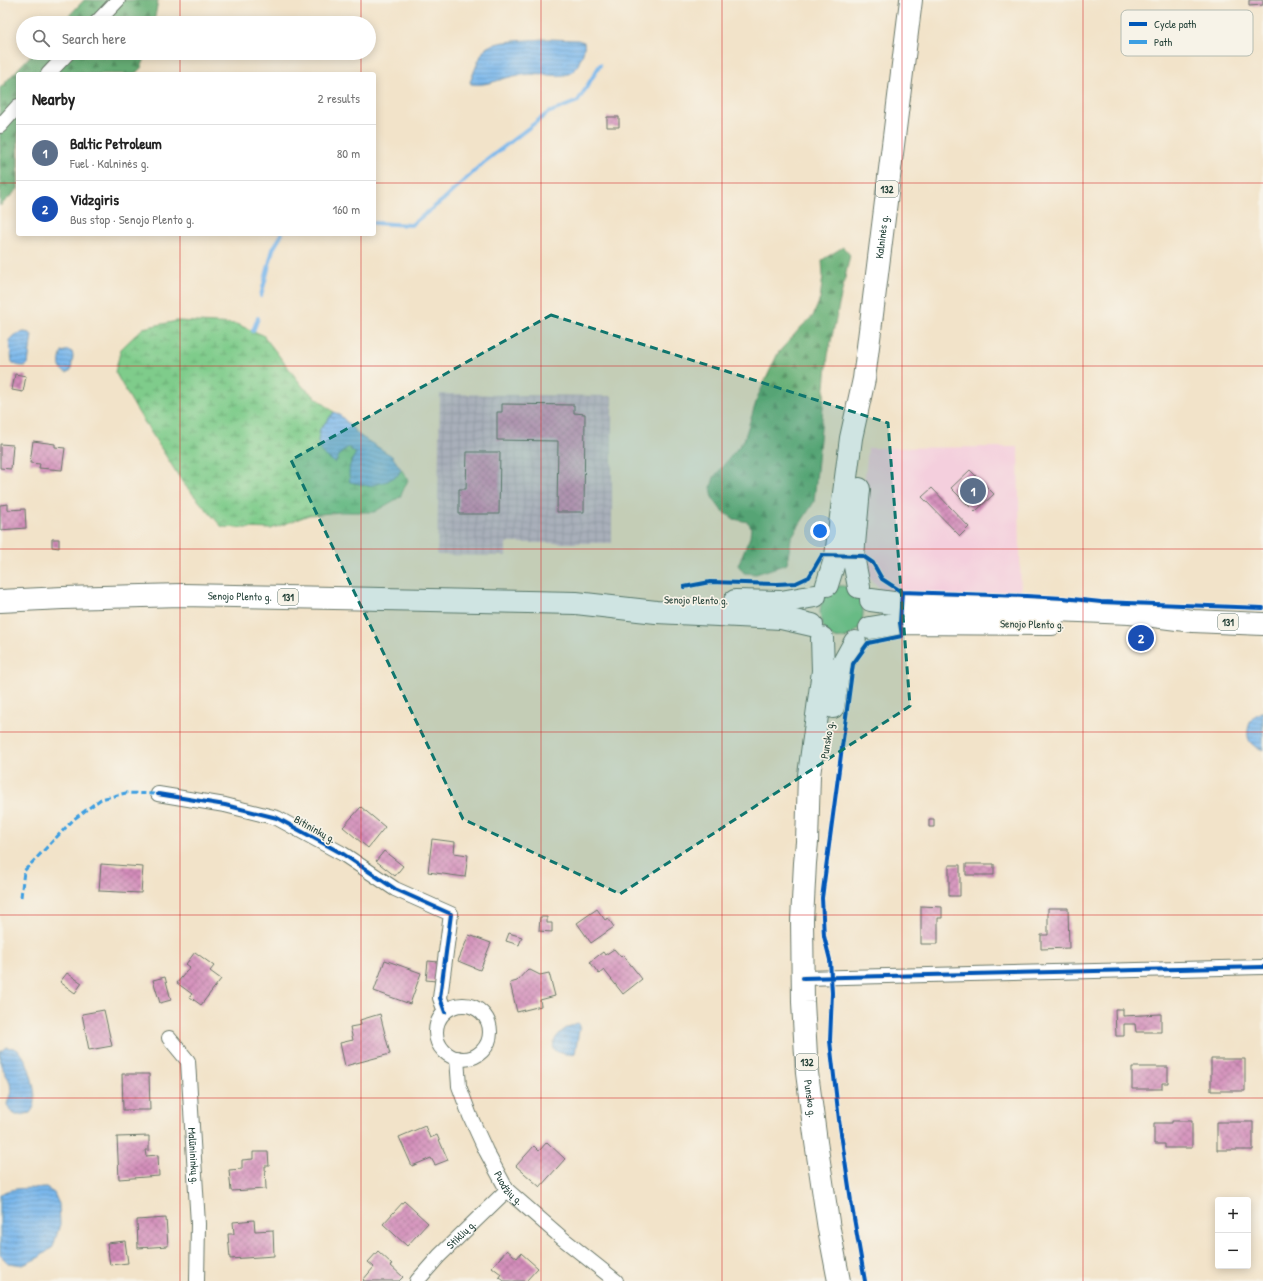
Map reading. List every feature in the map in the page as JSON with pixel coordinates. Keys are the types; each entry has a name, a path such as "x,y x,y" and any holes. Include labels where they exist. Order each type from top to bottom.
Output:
{"main road":[{"name":"Kalninės g.","path":"821,591 836,556 851,438 864,379 911,0"},
{"name":"Kalninės g.","path":"864,379 863,440 853,556 865,593"},
{"path":"838,582 849,582 865,593 873,609 873,618 863,635 844,645 833,644 817,632 810,616 811,605 821,591 838,582"},
{"name":"Senojo Plento g.","path":"0,601 182,595 576,603 659,599 781,602 821,591"},
{"name":"Senojo Plento g.","path":"865,593 900,604 1130,613 1193,621 1263,624"},
{"name":"Senojo Plento g.","path":"576,603 656,612 781,618 817,632"},
{"name":"Senojo Plento g.","path":"863,635 900,623 1142,626 1193,621"},
{"name":"Punsko g.","path":"817,632 823,671 809,775 807,842 802,920 803,978 808,1073 815,1135 829,1229 839,1281"},
{"name":"Punsko g.","path":"807,842 822,777 838,673 863,635"}],"street":[{"path":"103,16 118,0"},
{"path":"50,72 61,60"},
{"path":"0,126 16,108"},
{"name":"Bitininkų g.","path":"158,794 225,806 277,818 343,854 395,889 451,914 440,998 445,1012"},
{"path":"803,978 1263,967"},
{"path":"460,1005 477,1009 483,1014 488,1021 490,1030 486,1046 481,1052 474,1057 466,1059 457,1058 443,1050 438,1043 436,1035 437,1026 445,1012 460,1005"},
{"name":"Malūnininkų g.","path":"169,1038 188,1061 198,1224 197,1281"},
{"name":"Puodžių g.","path":"457,1058 459,1086 470,1116 486,1151 507,1190 562,1238 616,1281"},
{"name":"Stiklių g.","path":"417,1281 439,1256 507,1190"}],"highlighted area":[{"path":"551,315 888,423 910,706 620,894 463,819 291,460"}],"shaded area":[{"path":"440,394 612,396 612,543 506,543 506,556 437,555"},
{"path":"1018,447 1021,605 882,591 867,575 862,566 862,505 868,448"}],"green space":[{"path":"84,0 158,0 155,16 69,16"},
{"path":"26,60 144,60 141,68 137,72 16,72 16,191 0,206 0,88"},
{"path":"843,247 850,255 828,355 814,502 791,538 787,564 756,574 744,573 738,565 750,537 751,527 748,522 734,519 722,511 713,499 711,487 714,477 744,440 758,396 778,353 813,316 820,299 823,276 822,260"},
{"path":"177,321 236,324 263,335 303,387 334,412 320,429 335,463 340,454 348,447 356,454 351,461 350,482 369,486 387,481 398,475 401,469 408,480 400,497 374,512 340,512 309,515 271,529 222,527 183,483 135,407 115,372 121,349 143,328"},
{"path":"839,586 849,588 856,593 861,601 863,610 862,620 852,635 836,638 832,637 826,631 821,620 820,613 823,600 826,595 832,589"}],"water":[{"path":"547,39 578,40 584,42 583,54 577,67 573,71 568,74 557,76 538,74 519,75 489,83 477,85 471,84 470,82 484,50 491,45 506,42"},
{"path":"24,332 32,335 28,364 26,366 18,366 12,362 9,340 14,335"},
{"path":"68,350 72,352 73,356 71,370 67,373 60,367 60,358 62,352"},
{"path":"334,412 340,415 360,436 392,456 401,469 398,475 387,481 369,486 350,482 350,467 356,453 348,447 340,454 335,463 322,453 318,441 320,429"},
{"path":"1263,712 1263,750 1250,742 1248,735 1248,727 1251,720"},
{"path":"578,1023 580,1025 575,1053 567,1054 554,1050 553,1045 560,1033"},
{"path":"6,1047 15,1048 20,1052 24,1057 30,1072 35,1103 30,1113 16,1115 10,1111 7,1104 11,1092 10,1082 1,1065 0,1052"},
{"path":"46,1188 54,1193 59,1204 60,1224 53,1247 38,1258 23,1265 8,1263 0,1255 0,1195 9,1190 15,1189"}],"building":[{"path":"1249,0 1263,0 1263,5 1249,6"},
{"path":"607,117 619,117 619,127 607,127"},
{"path":"15,374 26,376 23,392 12,390"},
{"path":"502,404 574,405 574,413 585,414 584,512 557,512 558,441 497,440 497,412 502,412"},
{"path":"33,441 55,444 55,447 65,448 62,470 39,468 40,464 30,463"},
{"path":"0,444 13,445 11,469 0,468"},
{"path":"467,452 500,452 499,514 459,514 459,489 466,489"},
{"path":"970,470 994,494 975,512 951,488"},
{"path":"932,488 969,527 960,536 922,497"},
{"path":"8,504 8,510 25,509 26,528 0,530 0,505"},
{"path":"52,539 59,539 59,548 52,547"},
{"path":"361,807 385,827 368,848 343,827"},
{"path":"929,819 934,819 934,827 929,827"},
{"path":"432,839 455,842 454,853 468,855 465,877 428,872"},
{"path":"384,851 403,866 395,876 376,861"},
{"path":"101,864 143,867 141,893 99,891"},
{"path":"966,864 994,864 994,875 966,875"},
{"path":"949,865 960,865 960,896 949,896"},
{"path":"921,906 942,907 942,918 938,918 938,944 921,944"},
{"path":"1048,908 1068,908 1069,948 1041,949 1041,935 1048,935"},
{"path":"597,909 605,920 608,918 614,927 591,943 577,923"},
{"path":"540,917 547,917 547,923 552,923 552,932 539,931"},
{"path":"509,933 522,937 519,945 506,941"},
{"path":"469,935 491,943 480,970 458,961"},
{"path":"614,949 621,957 623,955 642,979 623,994 604,970 599,974 590,962 603,952 605,955"},
{"path":"195,952 214,966 210,971 221,979 201,1005 190,997 192,994 177,983 190,967 186,964"},
{"path":"385,960 421,973 410,1004 374,991"},
{"path":"428,961 438,962 436,981 426,980"},
{"path":"528,969 540,975 549,973 555,996 540,1000 541,1006 517,1012 510,983 517,981"},
{"path":"67,973 82,983 75,993 60,982"},
{"path":"165,977 171,1000 160,1003 153,980"},
{"path":"1115,1009 1123,1009 1123,1016 1161,1014 1161,1032 1136,1032 1135,1024 1124,1024 1124,1036 1116,1036"},
{"path":"104,1010 112,1046 89,1050 82,1014"},
{"path":"380,1014 390,1054 345,1066 340,1043 353,1040 350,1027 361,1025 360,1020"},
{"path":"1211,1059 1245,1059 1245,1091 1211,1091"},
{"path":"1132,1067 1168,1067 1168,1083 1162,1083 1162,1089 1132,1089"},
{"path":"122,1074 149,1074 150,1110 123,1110"},
{"path":"1172,1121 1192,1121 1192,1148 1165,1148 1165,1144 1154,1144 1154,1123 1172,1123"},
{"path":"1217,1122 1253,1122 1253,1150 1217,1150"},
{"path":"425,1126 430,1138 437,1135 448,1160 435,1165 431,1158 412,1166 399,1137"},
{"path":"149,1136 149,1150 145,1150 146,1156 158,1155 159,1176 119,1179 117,1137"},
{"path":"547,1142 565,1159 540,1187 516,1166 534,1146 539,1151"},
{"path":"253,1152 268,1152 269,1166 265,1166 266,1189 231,1191 229,1170 242,1169 242,1160 253,1159"},
{"path":"404,1201 428,1223 407,1246 383,1224"},
{"path":"166,1218 168,1246 138,1248 137,1220"},
{"path":"254,1220 255,1231 273,1230 274,1256 230,1259 228,1234 234,1234 233,1222"},
{"path":"125,1241 128,1263 110,1265 107,1243"},
{"path":"507,1250 517,1258 521,1253 538,1268 526,1281 504,1281 499,1277 501,1274 492,1267"},
{"path":"378,1251 403,1277 399,1281 363,1280 374,1267 368,1262"}],"waterway":[{"path":"376,223 411,225 443,200 483,163 548,113 578,101 600,65"},
{"path":"261,296 273,249 281,236"},
{"path":"253,331 258,318"}],"marked path":[{"path":"21,897 24,871 74,819 101,799 126,793 158,794"}],"cycle path":[{"path":"684,587 710,582 777,584 796,583 809,577 822,555 863,556 873,563 882,579 902,592 1026,596 1101,602 1263,608"},
{"path":"865,1281 839,1120 830,1041 832,993 830,960 824,936 822,898 853,664 868,643 902,636 900,623 902,592"},
{"path":"158,794 225,805 277,818 343,854 395,889 451,914 440,998 445,1012"},
{"path":"803,978 1263,967"}],"place":[{"name":"Baltic Petroleum","path":"973,491"},
{"name":"Vidzgiris","path":"1141,638"}]}
